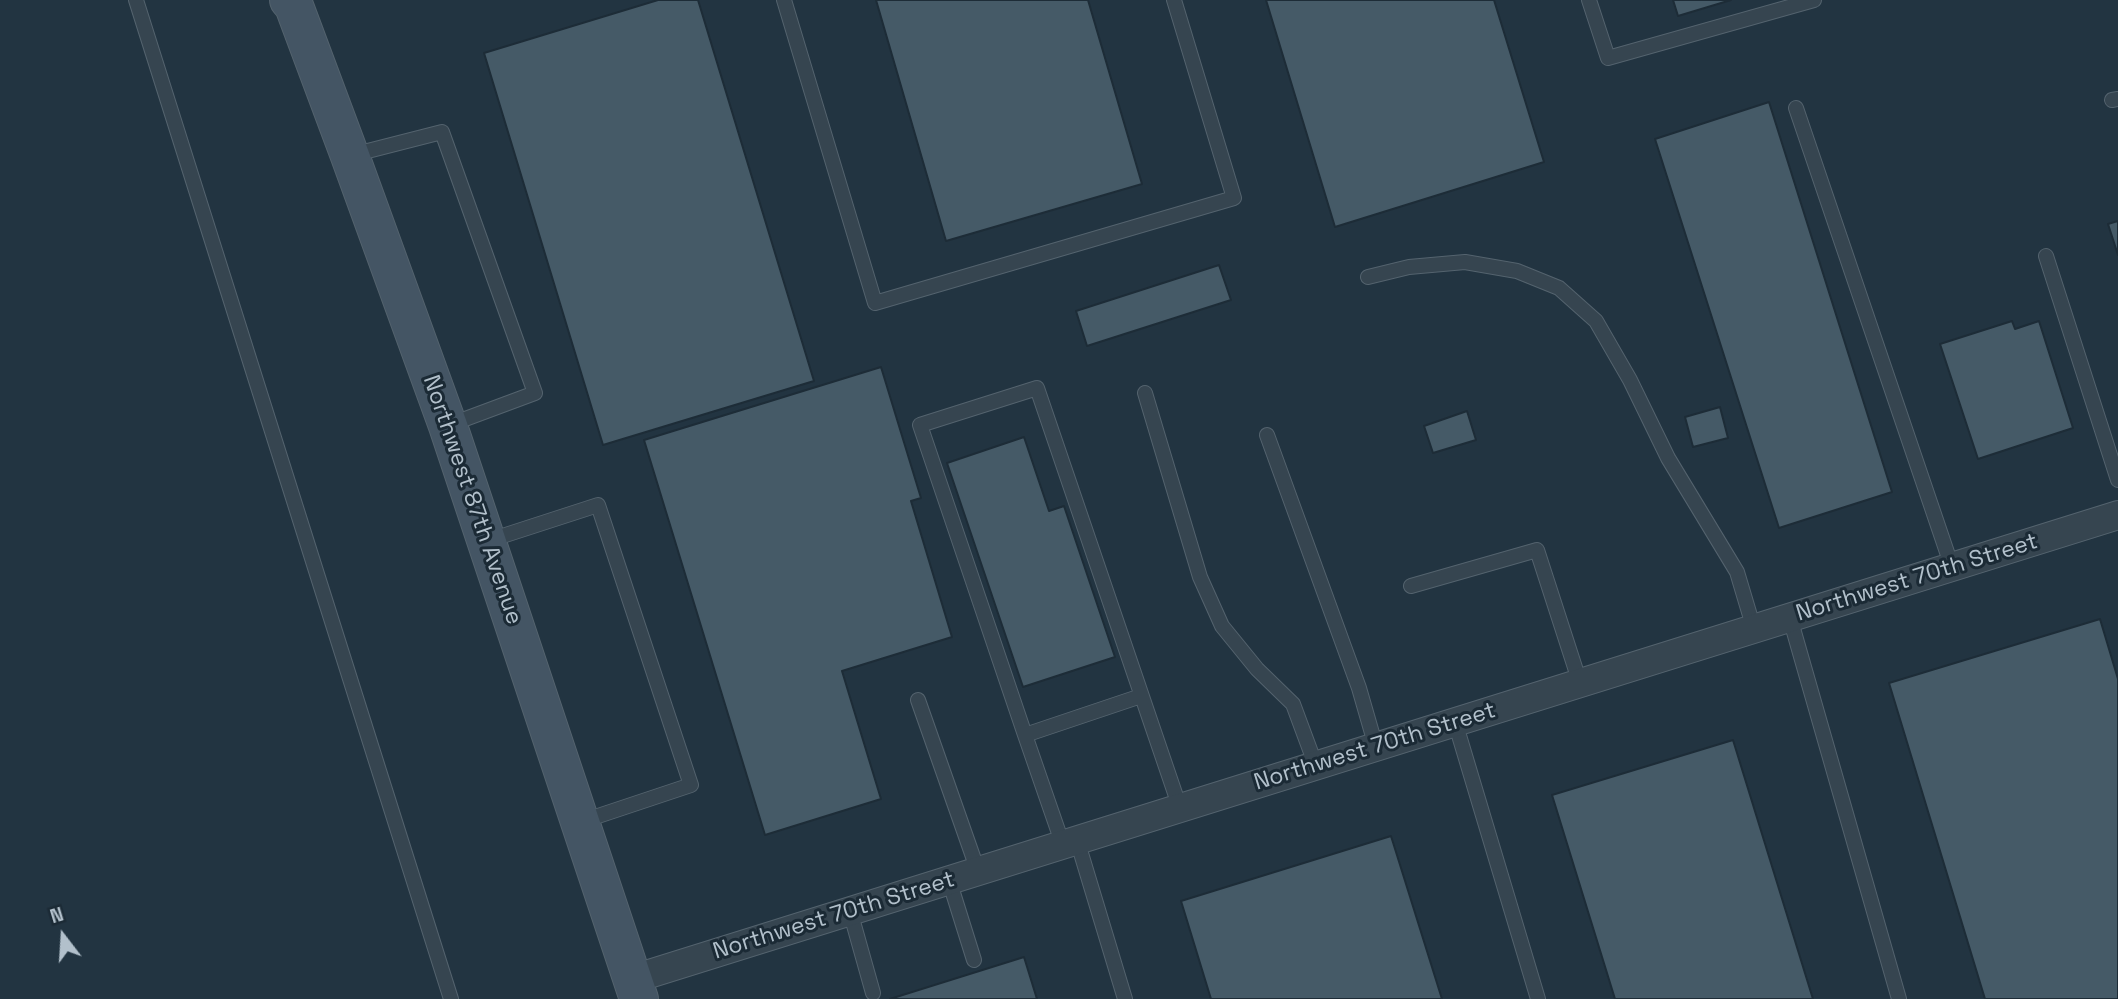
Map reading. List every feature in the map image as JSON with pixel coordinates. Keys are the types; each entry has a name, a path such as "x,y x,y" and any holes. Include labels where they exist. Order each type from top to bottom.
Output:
{"main road":[{"name":"Northwest 87th Avenue","path":"297,1 448,426 636,989"}],"street":[{"name":"Northwest 70th Street","path":"636,989 850,911 2118,515"}],"lane":[{"path":"136,0 451,999"},
{"path":"784,0 875,303 1234,198 1174,0"},
{"path":"1589,0 1608,58 1814,0"},
{"path":"1796,108 1952,567"},
{"path":"350,156 442,132 535,393 448,426"},
{"path":"2046,256 2118,480"},
{"path":"1368,277 1409,267 1465,262 1517,271 1559,288 1596,321 1630,380 1668,458 1737,572 1755,629"},
{"path":"1125,999 1070,843 1025,735 920,425 1037,388 1180,808"},
{"path":"1145,393 1200,577 1222,626 1257,668 1293,704 1316,766"},
{"path":"1267,435 1359,688 1376,747"},
{"path":"486,542 598,505 691,785 580,822"},
{"path":"1411,586 1537,550 1580,683"},
{"path":"1790,618 1899,999"},
{"path":"1025,735 1141,696"},
{"path":"918,700 978,871"},
{"path":"1455,722 1538,999"},
{"path":"948,880 974,960"},
{"path":"850,911 873,992"}],"building":[{"path":"658,0 698,0 814,381 603,445 484,53"},
{"path":"876,0 1088,0 1142,184 946,241"},
{"path":"1266,0 1494,0 1544,162 1335,227"},
{"path":"1673,0 1731,0 1678,16"},
{"path":"1769,102 1892,492 1779,528 1655,139"},
{"path":"2118,221 2118,255 2108,224"},
{"path":"1219,265 1231,300 1087,346 1076,311"},
{"path":"2012,321 2015,329 2039,321 2073,428 1978,459 1940,344"},
{"path":"881,367 921,498 911,501 952,637 842,671 881,799 765,835 644,440"},
{"path":"1720,407 1728,438 1693,447 1685,417"},
{"path":"1467,411 1476,440 1433,453 1424,426"},
{"path":"1024,437 1049,511 1064,506 1115,657 1023,687 947,463"},
{"path":"2100,619 2118,679 2118,999 1985,999 1889,683"},
{"path":"1733,740 1813,999 1615,999 1552,795"},
{"path":"1391,836 1442,999 1211,999 1181,901"},
{"path":"1024,957 1037,999 890,999"}]}
